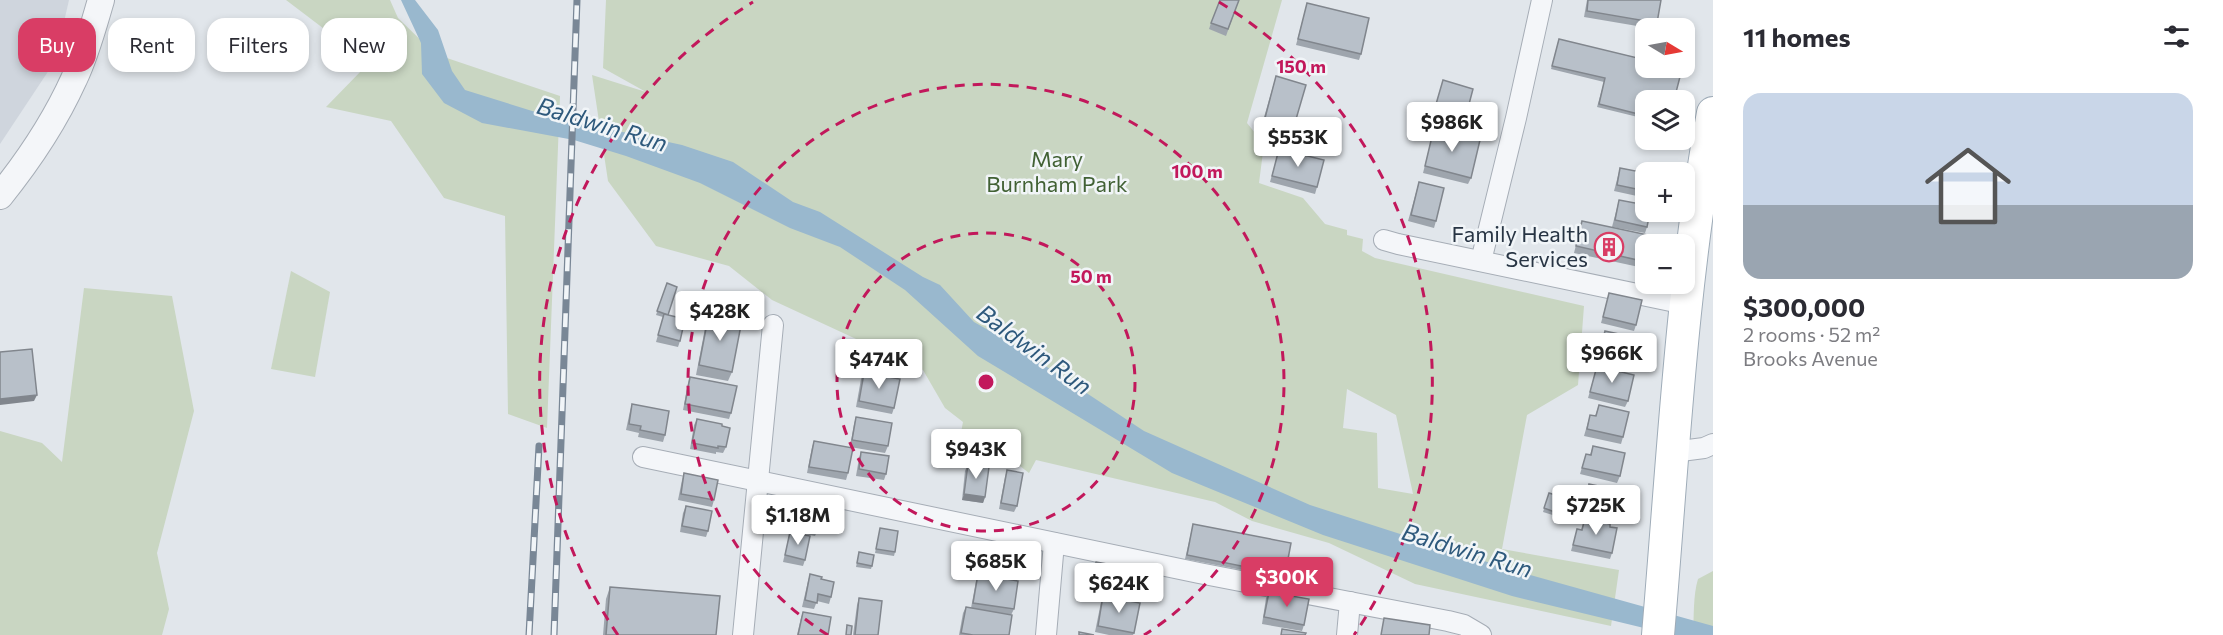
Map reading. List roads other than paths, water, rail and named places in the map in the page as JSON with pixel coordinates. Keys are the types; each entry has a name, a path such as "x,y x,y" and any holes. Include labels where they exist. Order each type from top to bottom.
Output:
{"main road":[{"path":"1658,635 1685,304 1713,113"}],"street":[{"path":"0,196 45,134 75,78 89,42 101,0"},
{"path":"1481,261 1542,0"},
{"path":"1384,240 1685,304"},
{"path":"743,635 773,325"},
{"path":"1673,452 1704,448 1713,444"},
{"path":"643,457 1210,576 1464,625 1481,635"},
{"path":"1046,635 1054,543"},
{"path":"1347,635 1350,602"}],"water":[{"path":"401,0 415,0 438,30 452,71 465,90 545,115 682,145 733,162 793,202 820,212 923,277 940,285 974,322 1006,340 1144,431 1310,505 1509,569 1713,626 1713,635 1673,635 1512,596 1323,535 1172,473 978,356 905,290 840,247 790,228 700,183 626,156 574,140 482,123 444,103 422,74 421,43"}],"railway":[{"path":"554,635 577,0"},
{"path":"529,635 539,446"}],"place":[{"name":"Family Health Services","path":"1609,247"}],"water label":[{"name":"Baldwin Run","path":"602,125"},
{"name":"Baldwin Run","path":"1034,350"},
{"name":"Baldwin Run","path":"1467,551"}],"park label":[{"name":"Mary Burnham Park","path":"1057,172"}]}
